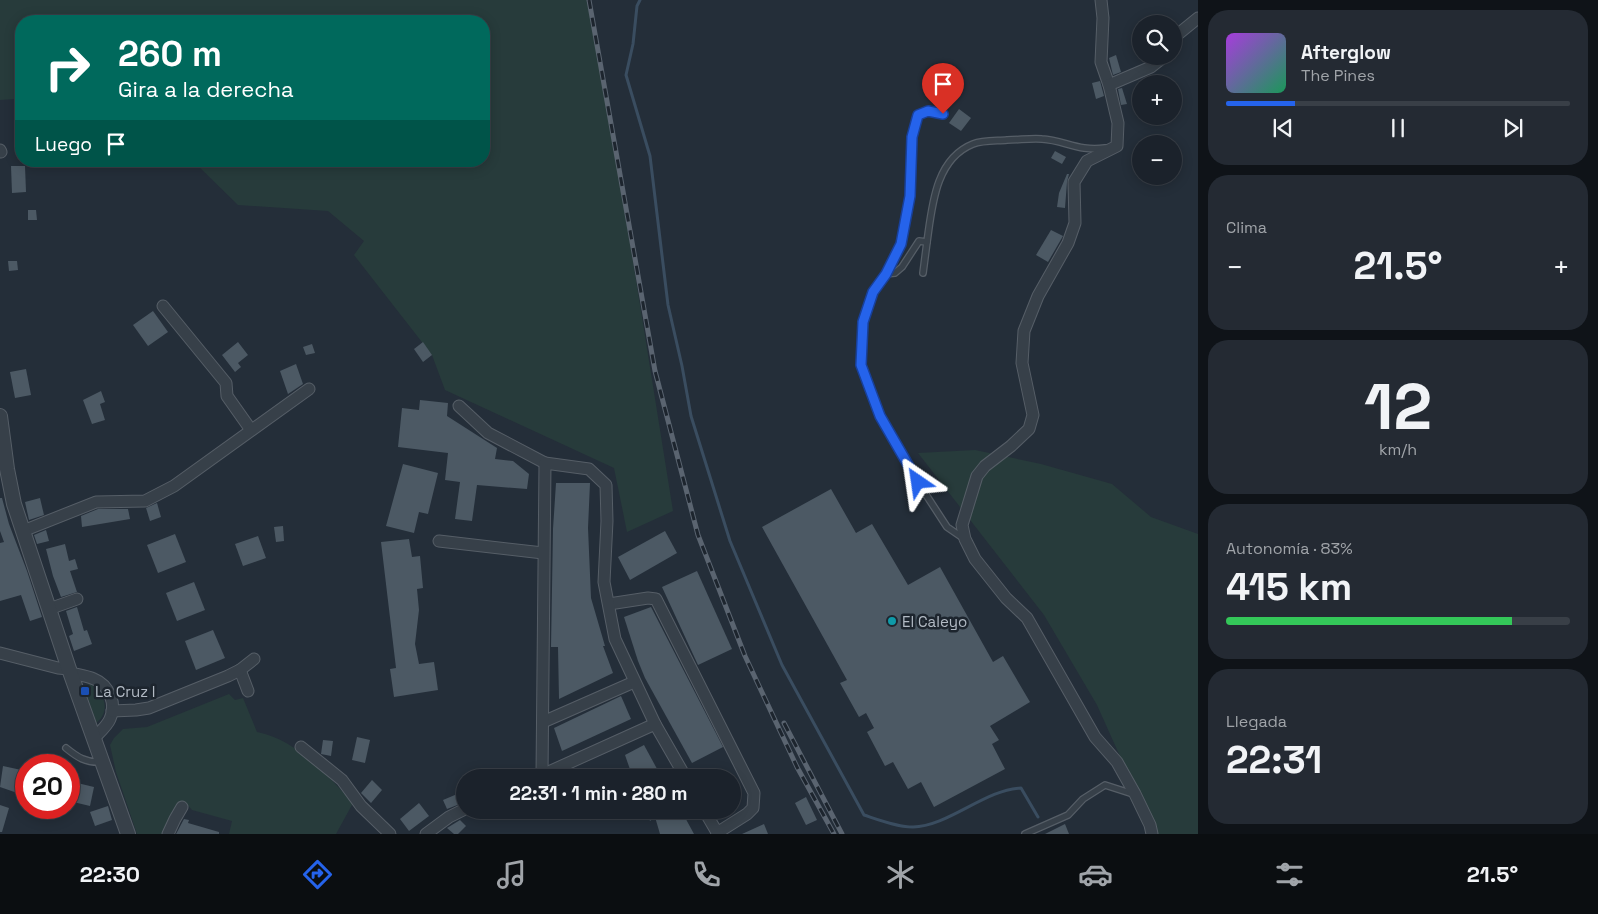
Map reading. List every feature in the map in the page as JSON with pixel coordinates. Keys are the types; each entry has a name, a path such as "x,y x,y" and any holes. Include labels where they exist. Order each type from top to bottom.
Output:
{"street":[{"path":"1101,0 1104,18 1101,62 1109,85 1118,123 1117,146 1087,162 1074,182 1075,223 1068,243 1038,296 1024,331 1022,364 1033,415 1029,429 985,466 977,476 962,525 965,539 975,559 1006,598 1027,618 1095,737 1117,762 1135,794 1150,825 1152,834"},
{"path":"1182,31 1198,18"},
{"path":"1109,85 1152,65"},
{"path":"163,306 226,383 227,396 251,430"},
{"path":"23,531 96,502 145,501 174,486 309,389"},
{"path":"459,406 488,433 545,463 589,469 606,485 607,521 604,582 615,639 655,724 681,769"},
{"path":"0,416 14,504 70,671 128,834"},
{"path":"540,769 543,722 545,463"},
{"path":"439,541 543,553"},
{"path":"609,604 648,598 656,599 754,793 753,808 718,833 709,819"},
{"path":"49,609 77,599"},
{"path":"0,653 70,671 95,679 104,685 110,694 112,711 110,720 95,737"},
{"path":"112,711 149,708 240,670 254,659"},
{"path":"240,670 248,692"},
{"path":"543,722 634,682"},
{"path":"555,769 655,724"},
{"path":"301,748 342,780 361,806 390,834"},
{"path":"168,834 182,807"},
{"path":"426,834 456,814"}],"lane":[{"path":"943,114 928,111 918,115 912,137 910,196 901,244 886,274 873,292 863,322 861,365 880,416 908,467 947,527 965,539"},
{"path":"923,273 934,193 945,169 956,154 975,143 1043,139 1074,147 1096,149 1117,146"},
{"path":"886,274 895,273 902,267 919,241 927,242"},
{"path":"66,748 82,760 92,763 103,762"},
{"path":"1025,834 1068,814 1083,799 1105,785 1135,794"}],"green space":[{"path":"0,0 589,0 605,86 673,511 627,532 614,468 445,390 432,355 354,255 364,241 328,211 238,205 199,167 490,167 490,15 15,15 15,99 0,100"},
{"path":"975,450 1041,464 1112,484 1151,517 1198,534 1198,834 1155,834 1097,705 1044,615 918,453"},
{"path":"90,684 99,692 105,708 101,718 96,723 84,686"},
{"path":"229,694 235,700 243,698 257,732 272,736 298,750 321,770 353,803 336,834 229,834 232,821 192,810 184,801 176,811 165,834 137,834 116,772 110,745 114,738 123,729 147,727"}],"building":[{"path":"1116,55 1121,72 1113,75 1109,58"},
{"path":"1100,81 1104,96 1096,99 1092,83"},
{"path":"1122,88 1127,104 1121,105 1118,89"},
{"path":"959,109 971,118 961,131 949,123"},
{"path":"1055,151 1066,157 1062,164 1051,158"},
{"path":"11,166 25,167 26,192 12,193"},
{"path":"1067,174 1069,174 1065,208 1057,207 1059,193"},
{"path":"28,210 36,210 37,220 28,220"},
{"path":"1051,230 1063,236 1048,262 1036,255"},
{"path":"8,261 17,261 18,270 9,271"},
{"path":"153,311 168,332 148,346 133,325"},
{"path":"238,342 248,355 238,363 241,367 235,372 222,355"},
{"path":"423,342 432,355 423,362 414,349"},
{"path":"312,344 315,353 306,355 303,347"},
{"path":"296,364 303,384 288,394 280,371"},
{"path":"26,369 31,395 15,398 10,372"},
{"path":"101,391 105,402 100,404 105,420 92,424 83,400"},
{"path":"420,400 448,403 447,416 497,448 495,459 513,461 529,474 527,489 477,485 472,521 455,519 460,482 445,480 448,453 398,447 402,408 419,410"},
{"path":"403,464 438,473 428,514 419,512 414,533 386,526"},
{"path":"556,483 590,483 588,528 591,598 605,646 603,646 613,673 559,699 558,647 551,647 553,529"},
{"name":"El Caleyo","path":"831,489 856,533 872,524 908,585 940,567 993,662 1003,656 1030,702 990,726 999,740 992,744 1005,769 934,807 921,782 908,789 893,762 885,766 867,732 874,728 866,713 859,717 840,683 847,680 762,527"},
{"path":"0,498 2,498 9,524 42,617 30,621 21,595 0,601 0,543 4,542 0,531"},
{"path":"40,498 44,515 29,520 25,502"},
{"path":"157,503 161,517 150,521 146,508"},
{"path":"98,509 128,509 130,519 82,527 81,516"},
{"path":"283,526 284,541 276,542 274,527"},
{"path":"46,530 49,541 37,544 34,535"},
{"path":"665,531 677,553 630,580 618,557"},
{"path":"175,534 186,562 158,573 147,545"},
{"path":"258,536 266,558 243,566 235,544"},
{"path":"409,539 412,557 420,556 423,588 417,589 419,610 415,644 419,664 434,662 438,690 394,697 390,669 396,668 381,542"},
{"path":"65,544 69,561 75,559 78,569 70,571 77,592 61,597 46,549"},
{"path":"697,571 732,649 698,665 662,587"},
{"path":"194,582 205,610 177,621 166,593"},
{"path":"77,607 84,631 87,630 92,644 74,651 69,636 73,634 66,611"},
{"path":"651,607 723,747 692,763 645,678 624,617"},
{"path":"213,630 225,658 196,670 185,641"},
{"path":"621,696 631,719 562,751 554,728"},
{"path":"357,737 370,740 365,763 352,760"},
{"path":"323,740 333,741 331,756 321,754"},
{"path":"644,745 657,769 630,769 625,755"},
{"path":"3,766 15,769 15,792 0,787"},
{"path":"372,780 382,790 371,803 361,793"},
{"path":"80,784 94,787 90,806 80,804"},
{"path":"456,795 456,806 447,809 443,800"},
{"path":"806,797 817,820 806,825 795,803"},
{"path":"419,803 429,816 409,831 400,819"},
{"path":"0,805 9,808 2,832 0,832"},
{"path":"108,806 112,820 95,826 90,812"},
{"path":"184,819 189,820 188,823 219,832 219,834 176,834"},
{"path":"656,819 686,819 694,834 660,834"},
{"path":"460,820 466,826 458,834 454,834 447,828"},
{"path":"764,824 768,834 742,834"},
{"path":"1065,824 1069,834 1045,834"}],"waterway":[{"path":"640,0 637,6 633,44 626,75 650,156 668,305 691,416 730,541 782,665 864,815 901,826 926,825 953,815 994,795 1021,788 1038,817"}],"railway":[{"path":"589,0 655,371 698,535 745,656 797,767 834,834"},
{"path":"784,723 842,834"}],"place":[{"name":"El Caleyo","path":"892,621"},
{"name":"La Cruz I","path":"85,691"}],"route":[{"path":"918,482 880,416 861,365 863,322 873,292 886,274 901,244 910,196 912,137 918,115 928,111 943,114"}]}
